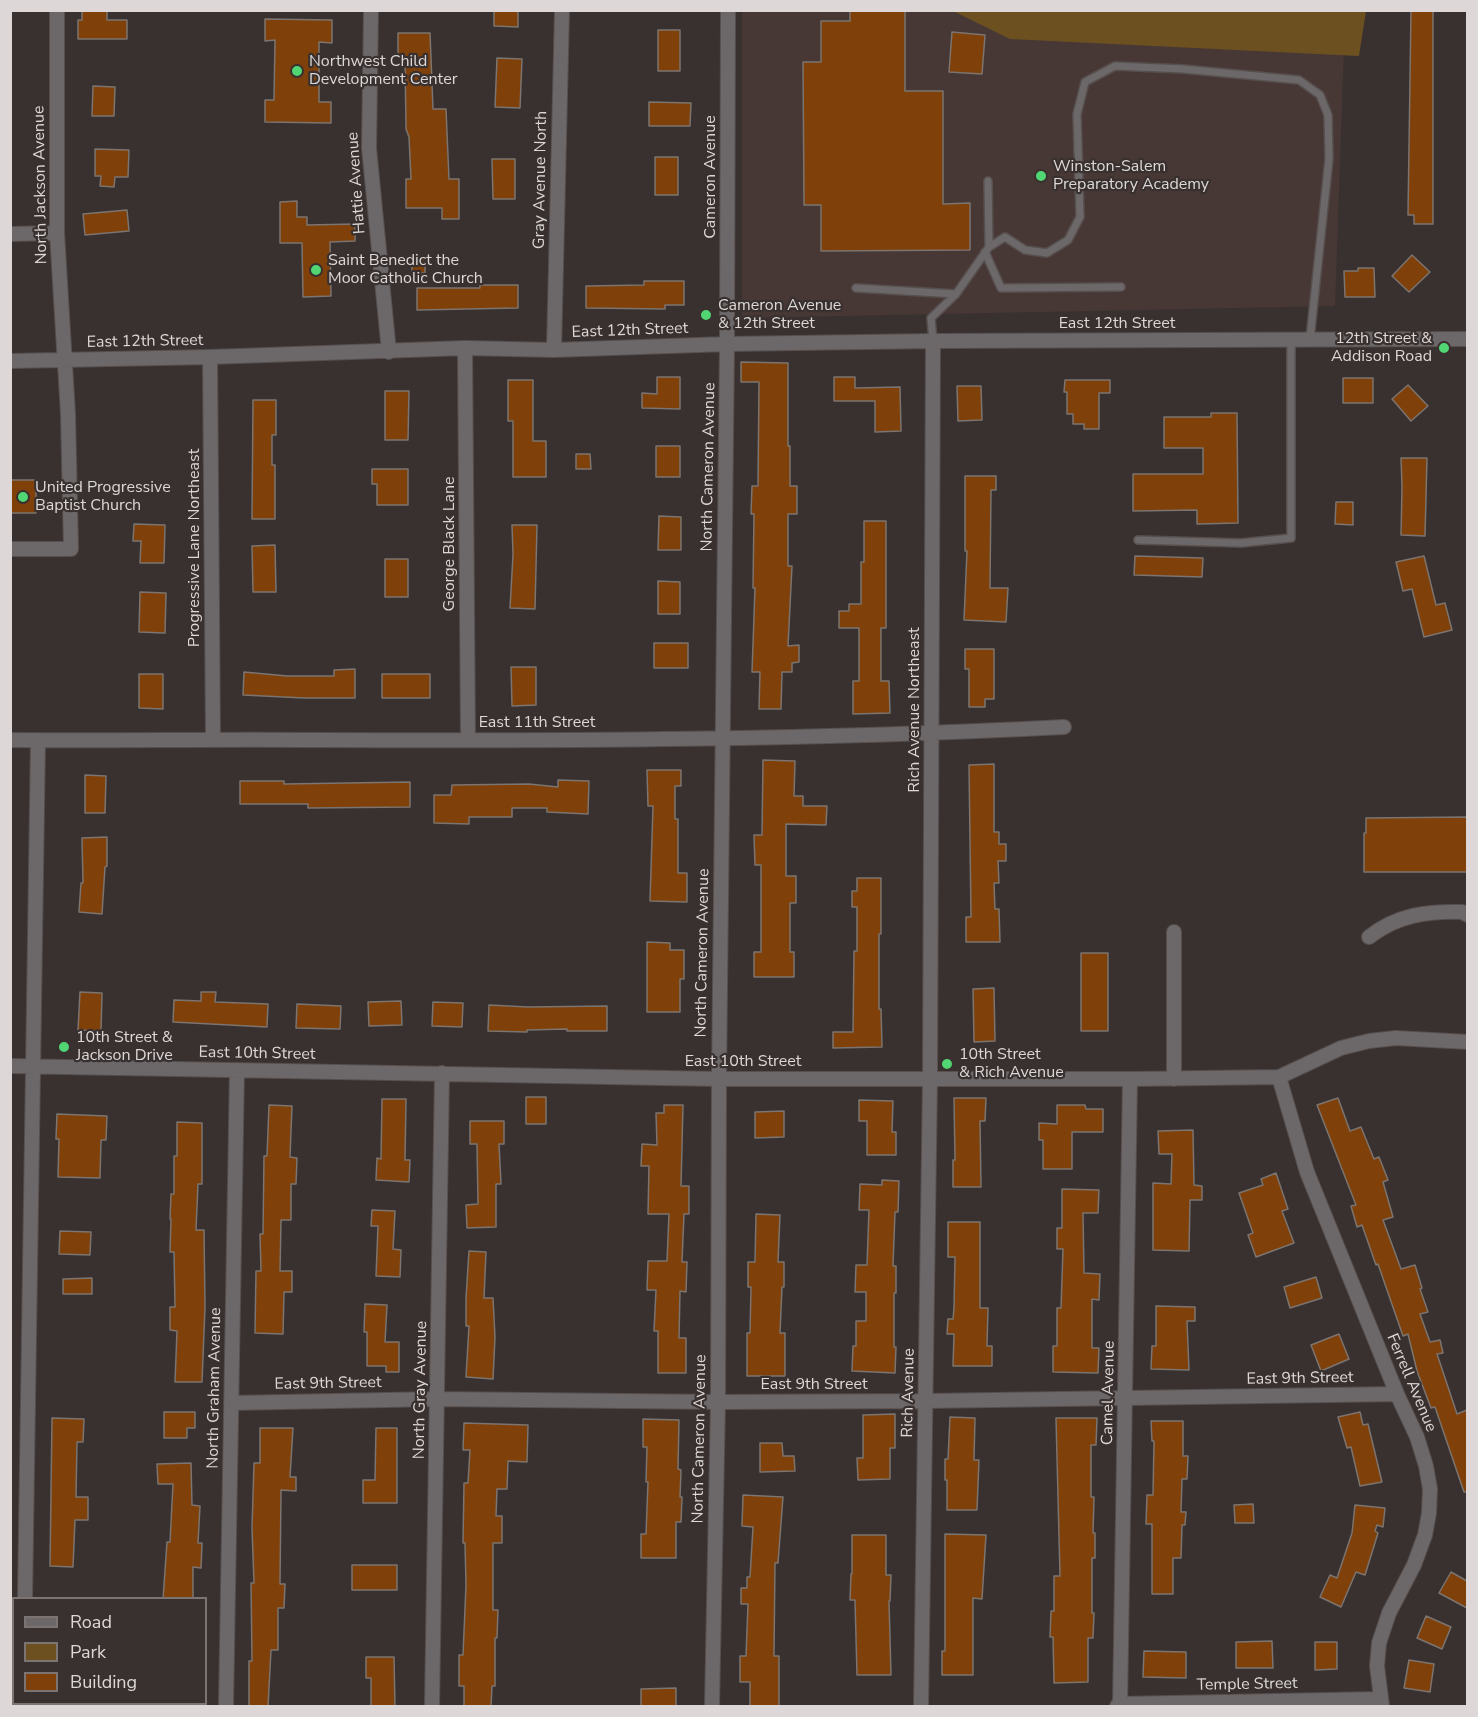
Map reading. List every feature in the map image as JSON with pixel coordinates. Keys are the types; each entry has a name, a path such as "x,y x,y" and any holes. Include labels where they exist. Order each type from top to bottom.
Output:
{"street":[{"name":"North Jackson Avenue","path":"10,549 71,549 68,414 57,233 57,10"},
{"name":"Hattie Avenue","path":"371,10 369,148 389,352"},
{"name":"Gray Avenue North","path":"554,350 562,10"},
{"name":"Cameron Avenue","path":"727,344 728,10"},
{"path":"10,234 57,233"},
{"name":"East 12th Street","path":"10,361 389,352 465,348 554,350 727,344 1467,339"},
{"name":"Rich Avenue Northeast","path":"930,1079 933,341"},
{"name":"North Cameron Avenue","path":"712,1707 718,1402 727,344"},
{"name":"George Black Lane","path":"465,348 468,740"},
{"name":"Progressive Lane Northeast","path":"210,357 213,739"},
{"name":"East 11th Street","path":"10,740 722,738 932,734 1064,727"},
{"path":"25,1597 38,740"},
{"path":"1369,937 1392,922 1414,915 1462,912 1467,915"},
{"path":"1174,932 1174,1078"},
{"name":"East 10th Street","path":"10,1066 719,1078 1280,1077 1341,1048 1369,1041 1396,1038 1467,1042"},
{"name":"North Graham Avenue","path":"226,1707 237,1070"},
{"name":"North Gray Avenue","path":"432,1707 442,1073"},
{"name":"Ferrell Avenue","path":"1280,1077 1307,1172 1397,1394 1417,1437 1430,1489 1425,1535 1414,1565 1389,1613 1379,1643 1377,1666 1381,1703"},
{"name":"Rich Avenue","path":"921,1707 930,1079"},
{"name":"Camel Avenue","path":"1119,1706 1130,1079"},
{"name":"East 9th Street","path":"231,1402 437,1399 718,1402 926,1401 1397,1394"},
{"name":"Temple Street","path":"1119,1706 1381,1703"}],"lane":[{"path":"933,341 931,318 956,294 987,249 1005,237 1025,250 1047,253 1068,240 1080,217 1077,114 1085,82 1115,66 1183,69 1299,80 1320,95 1328,115 1329,159 1310,339"},
{"path":"988,181 987,249 1001,288 1121,287"},
{"path":"856,288 956,294"},
{"path":"1138,540 1241,543 1291,538 1291,339"}],"shaded area":[{"name":"Winston-Salem Preparatory Academy","path":"742,11 1321,11 1344,46 1335,306 742,318"}],"green space":[{"path":"953,11 1366,11 1359,56 1010,39"}],"building":[{"path":"82,10 107,10 107,20 127,20 127,39 78,39 78,20 82,20"},
{"path":"494,10 518,10 518,27 494,26"},
{"path":"850,10 905,10 905,91 943,91 943,204 970,203 970,250 821,251 821,205 804,205 803,62 821,62 821,21 850,21"},
{"path":"1411,10 1433,10 1433,224 1414,224 1414,215 1408,215"},
{"name":"Northwest Child Development Center","path":"265,19 332,20 332,43 319,42 319,102 331,102 331,123 265,122 265,100 274,100 275,40 265,41"},
{"path":"658,30 680,30 680,71 658,71"},
{"path":"952,32 985,35 982,74 949,72"},
{"path":"398,33 430,33 433,109 446,109 449,179 459,179 459,219 442,219 442,208 406,208 406,179 411,179 409,137 406,129 405,57 398,57"},
{"path":"497,58 522,59 520,108 495,107"},
{"path":"93,86 115,87 114,116 92,116"},
{"path":"649,102 691,103 690,126 649,126"},
{"path":"95,149 129,150 128,177 115,177 114,187 100,186 101,176 95,176"},
{"path":"655,157 678,157 678,195 655,195"},
{"path":"492,159 515,159 515,199 493,199"},
{"name":"Saint Benedict the Moor Catholic Church","path":"297,201 297,217 307,217 307,225 355,224 355,241 330,242 331,296 303,297 302,243 280,243 280,202"},
{"path":"127,210 129,231 85,235 83,214"},
{"path":"1412,255 1430,272 1409,292 1392,276"},
{"path":"412,257 425,257 425,273 412,273"},
{"path":"1358,268 1374,268 1375,297 1345,297 1344,271 1358,271"},
{"path":"644,281 684,281 684,305 665,305 665,309 586,308 586,286 644,285"},
{"path":"480,285 518,285 518,308 417,310 417,288 480,288"},
{"path":"741,362 788,363 790,486 797,486 797,514 788,514 788,566 792,566 788,646 799,645 799,662 792,663 792,672 782,672 781,709 759,709 760,672 752,672 755,588 753,588 754,514 751,514 752,486 758,486 759,382 741,382"},
{"path":"657,377 680,377 680,409 642,408 642,393 657,394"},
{"path":"834,377 855,377 855,388 900,387 901,431 875,432 875,401 834,401"},
{"path":"1343,378 1373,378 1373,403 1343,403"},
{"path":"508,380 533,380 533,441 546,441 546,477 513,477 513,421 508,421"},
{"path":"1065,380 1110,380 1110,393 1099,393 1099,429 1084,429 1084,424 1073,424 1073,414 1067,414"},
{"path":"1408,385 1428,406 1411,421 1392,399"},
{"path":"957,386 981,386 982,420 958,421"},
{"path":"385,391 409,391 408,440 385,440"},
{"path":"253,400 276,400 276,435 272,435 272,465 275,465 275,519 252,519"},
{"path":"1211,413 1237,413 1238,523 1197,524 1197,510 1133,511 1133,474 1203,474 1203,448 1164,448 1164,417 1211,417"},
{"path":"656,446 680,446 680,477 656,477"},
{"path":"576,454 590,454 591,469 576,469"},
{"path":"1401,458 1427,458 1425,536 1401,535"},
{"path":"372,469 408,469 408,505 377,505 377,484 372,484"},
{"path":"965,476 996,476 996,490 991,490 990,588 1008,588 1006,622 964,620 967,551 965,551"},
{"name":"United Progressive Baptist Church","path":"10,480 36,480 36,513 10,513"},
{"path":"1336,502 1353,502 1353,525 1335,524"},
{"path":"659,516 681,517 681,550 658,550"},
{"path":"864,521 886,521 886,628 881,628 881,681 889,681 890,713 853,714 853,681 859,681 859,628 839,628 839,611 849,611 849,604 861,604"},
{"path":"134,524 165,525 164,563 140,563 141,541 133,541"},
{"path":"512,525 537,525 535,609 510,608"},
{"path":"275,545 276,592 253,592 252,546"},
{"path":"1135,556 1203,558 1202,577 1134,575"},
{"path":"1424,556 1436,605 1445,603 1452,630 1424,637 1412,589 1403,591 1396,562"},
{"path":"385,559 408,559 408,597 385,597"},
{"path":"658,581 680,582 680,614 658,614"},
{"path":"140,592 166,593 165,633 139,632"},
{"path":"654,643 688,643 688,668 654,668"},
{"path":"965,649 994,649 994,699 985,699 985,707 969,707 969,669 965,669"},
{"path":"511,667 536,667 536,705 512,706"},
{"path":"355,669 355,698 243,695 244,672 287,676 334,676 334,670"},
{"path":"139,674 163,674 163,709 139,708"},
{"path":"382,674 430,674 430,698 382,698"},
{"path":"763,760 795,761 794,796 803,796 803,806 827,806 826,825 786,824 786,876 796,876 796,903 790,903 790,952 794,952 794,977 754,977 754,952 761,952 761,865 755,865 754,835 762,835"},
{"path":"994,764 994,832 999,832 999,844 1006,844 1006,861 998,861 999,883 994,883 995,909 999,909 1000,942 966,942 966,917 971,917 969,765"},
{"path":"647,770 681,770 681,786 675,786 675,819 678,819 678,873 687,873 687,902 650,901 653,806 648,806"},
{"path":"85,775 106,776 105,813 85,813"},
{"path":"558,780 589,781 588,814 547,812 547,808 512,808 512,817 469,817 469,824 434,823 434,795 451,795 452,785 529,784 558,787"},
{"path":"240,781 284,781 284,784 410,782 410,807 308,808 308,804 240,804"},
{"path":"1467,817 1467,872 1364,872 1366,818"},
{"path":"107,837 107,866 105,867 102,914 79,912 81,883 83,883 82,838"},
{"path":"857,878 881,878 879,1009 881,1009 882,1047 833,1048 833,1032 853,1032 857,907 852,907 852,891 857,891"},
{"path":"647,942 670,943 670,950 684,950 684,979 680,979 680,1012 647,1012"},
{"path":"1081,953 1108,953 1108,1031 1081,1031"},
{"path":"994,988 995,1041 974,1042 973,989"},
{"path":"80,992 102,993 101,1031 78,1030"},
{"path":"201,992 216,992 215,1002 268,1004 267,1027 173,1022 174,1000 201,1001"},
{"path":"401,1001 402,1025 369,1026 368,1002"},
{"path":"433,1002 463,1003 462,1027 432,1026"},
{"path":"297,1004 341,1006 340,1029 296,1028"},
{"path":"489,1005 607,1006 607,1031 567,1031 567,1029 527,1030 527,1032 488,1031"},
{"path":"526,1097 546,1097 546,1124 526,1124"},
{"path":"954,1098 986,1098 985,1121 980,1121 981,1187 953,1187"},
{"path":"1338,1098 1350,1131 1361,1127 1374,1159 1379,1157 1388,1180 1383,1182 1393,1217 1383,1220 1401,1269 1415,1265 1428,1312 1420,1314 1430,1342 1440,1340 1443,1353 1437,1354 1457,1414 1467,1410 1467,1492 1464,1492 1435,1407 1431,1408 1417,1371 1408,1334 1403,1336 1362,1225 1357,1227 1351,1206 1356,1205 1317,1105"},
{"path":"382,1099 406,1099 405,1160 410,1160 409,1182 376,1180 377,1158 381,1159"},
{"path":"859,1100 893,1101 892,1132 896,1132 896,1155 867,1155 867,1121 859,1121"},
{"path":"269,1105 292,1106 290,1157 297,1158 296,1184 291,1184 291,1220 281,1220 280,1271 292,1271 292,1292 284,1292 283,1334 255,1333 256,1271 261,1271 260,1234 263,1234 264,1156 267,1156"},
{"path":"664,1105 683,1105 681,1186 689,1186 689,1214 684,1214 682,1262 687,1262 686,1292 680,1291 679,1338 686,1338 686,1373 658,1373 658,1331 654,1331 656,1290 647,1290 648,1261 667,1261 669,1214 648,1214 649,1166 641,1166 642,1144 657,1145 656,1113 664,1113"},
{"path":"1057,1105 1085,1105 1086,1109 1103,1109 1103,1132 1072,1132 1072,1169 1043,1169 1043,1140 1039,1140 1039,1123 1057,1124"},
{"path":"784,1111 784,1137 755,1138 755,1112"},
{"path":"57,1114 107,1116 106,1140 101,1140 100,1178 58,1177"},
{"path":"470,1121 504,1121 504,1144 499,1144 501,1184 496,1184 496,1227 467,1228 466,1205 478,1204 477,1144 470,1144"},
{"path":"177,1122 202,1123 202,1184 198,1184 196,1230 204,1230 205,1307 202,1382 175,1382 177,1331 170,1330 170,1307 175,1307 174,1252 170,1252 170,1219 171,1194 174,1194 174,1156 177,1156"},
{"path":"1193,1130 1194,1185 1202,1186 1202,1200 1190,1200 1189,1251 1153,1250 1153,1183 1171,1184 1172,1154 1159,1154 1158,1131"},
{"path":"1276,1173 1288,1209 1282,1211 1294,1243 1256,1257 1248,1235 1253,1233 1239,1193 1263,1185 1261,1179"},
{"path":"882,1180 899,1181 898,1212 895,1212 893,1266 896,1266 895,1373 852,1371 853,1346 856,1346 856,1321 866,1321 866,1292 855,1292 856,1265 867,1265 869,1210 859,1210 860,1184 882,1185"},
{"path":"1062,1189 1099,1190 1098,1213 1083,1213 1084,1273 1100,1274 1099,1300 1092,1299 1092,1348 1099,1348 1098,1373 1053,1372 1053,1346 1057,1346 1057,1308 1061,1308 1063,1249 1057,1249 1057,1228 1062,1228"},
{"path":"372,1210 395,1211 393,1249 401,1250 400,1277 376,1276 378,1226 371,1226"},
{"path":"756,1214 780,1215 778,1262 784,1262 784,1287 782,1287 780,1333 785,1333 785,1376 747,1376 747,1333 750,1333 751,1287 748,1287 748,1262 755,1262"},
{"path":"948,1222 980,1222 980,1308 988,1308 987,1346 992,1346 992,1366 953,1366 954,1334 947,1334 948,1319 953,1319 955,1257 948,1257"},
{"path":"60,1231 91,1232 90,1255 59,1254"},
{"path":"469,1251 486,1252 484,1298 493,1298 495,1337 493,1379 466,1377 469,1326 466,1326 466,1298"},
{"path":"1316,1277 1322,1298 1290,1308 1284,1287"},
{"path":"92,1278 92,1294 63,1294 63,1279"},
{"path":"365,1304 387,1305 385,1342 399,1342 399,1372 386,1372 386,1366 367,1366 367,1332 364,1332"},
{"path":"1156,1306 1195,1307 1195,1321 1187,1321 1189,1370 1151,1369 1152,1346 1156,1346"},
{"path":"1339,1334 1349,1359 1321,1371 1311,1345"},
{"path":"164,1412 195,1412 195,1428 187,1428 187,1438 164,1438"},
{"path":"1360,1412 1363,1425 1368,1424 1382,1482 1360,1486 1351,1447 1347,1448 1338,1417"},
{"path":"895,1414 895,1448 890,1448 890,1479 858,1480 857,1458 863,1458 863,1415"},
{"path":"950,1417 975,1418 974,1460 979,1460 977,1510 947,1510 945,1459 948,1459"},
{"path":"52,1418 84,1419 83,1442 77,1442 76,1497 88,1497 88,1520 75,1520 73,1567 50,1566"},
{"path":"1056,1418 1097,1418 1096,1445 1091,1445 1091,1497 1094,1497 1095,1558 1092,1558 1092,1613 1094,1613 1093,1638 1088,1638 1088,1682 1054,1683 1053,1637 1050,1637 1051,1611 1054,1611 1054,1576 1060,1576"},
{"path":"643,1419 679,1420 678,1469 681,1470 680,1497 682,1497 681,1522 676,1522 676,1558 641,1558 641,1534 646,1534 648,1482 646,1482 647,1447 643,1447"},
{"path":"1151,1421 1183,1421 1183,1456 1188,1456 1187,1479 1182,1479 1181,1512 1186,1512 1185,1525 1182,1525 1181,1558 1173,1558 1173,1594 1152,1594 1152,1524 1146,1524 1147,1495 1153,1495 1154,1441 1152,1441"},
{"path":"464,1423 528,1425 527,1462 508,1461 507,1489 497,1489 496,1516 502,1516 502,1543 493,1543 493,1610 498,1610 497,1638 495,1638 495,1686 492,1686 491,1707 464,1707 464,1686 459,1686 459,1655 463,1655 466,1585 465,1543 463,1543 464,1483 468,1483 470,1450 463,1450"},
{"path":"260,1428 293,1428 290,1477 296,1477 296,1491 281,1490 280,1584 285,1584 284,1608 278,1608 278,1650 271,1650 268,1707 249,1707 249,1661 252,1661 251,1583 254,1583 252,1528 254,1463 260,1463"},
{"path":"376,1428 397,1428 397,1503 363,1503 363,1480 375,1480"},
{"path":"760,1443 782,1443 783,1456 794,1456 795,1471 760,1472"},
{"path":"191,1463 192,1505 200,1506 198,1543 202,1543 201,1568 193,1567 193,1597 163,1597 167,1542 170,1542 173,1484 158,1484 157,1464"},
{"path":"743,1495 783,1497 778,1563 775,1563 774,1656 779,1656 779,1707 750,1707 750,1682 740,1682 740,1656 746,1656 748,1604 741,1604 741,1588 747,1588 747,1577 750,1577 753,1527 742,1526"},
{"path":"1253,1504 1254,1523 1235,1523 1234,1505"},
{"path":"1355,1505 1385,1508 1383,1527 1377,1525 1375,1531 1378,1533 1365,1575 1356,1572 1341,1607 1320,1597 1330,1575 1337,1578 1352,1533"},
{"path":"945,1534 986,1535 982,1599 973,1598 973,1675 942,1675 942,1651 945,1651"},
{"path":"852,1535 886,1535 886,1575 891,1575 889,1601 891,1675 857,1675 855,1600 850,1600"},
{"path":"352,1565 397,1565 397,1590 352,1590"},
{"path":"1451,1572 1467,1581 1467,1608 1439,1593"},
{"path":"1426,1616 1451,1627 1442,1649 1417,1638"},
{"path":"1272,1641 1273,1668 1236,1668 1236,1642"},
{"path":"1315,1642 1337,1642 1337,1669 1315,1670"},
{"path":"1144,1651 1186,1652 1186,1678 1143,1677"},
{"path":"366,1657 394,1657 395,1707 371,1707 371,1678 366,1678"},
{"path":"1409,1660 1434,1664 1430,1692 1404,1688"},
{"path":"676,1688 676,1707 641,1707 641,1689"}],"place":[{"name":"Northwest Child Development Center","path":"297,71"},
{"name":"Winston-Salem Preparatory Academy","path":"1041,176"},
{"name":"Saint Benedict the Moor Catholic Church","path":"316,270"},
{"name":"Cameron Avenue & 12th Street","path":"706,315"},
{"name":"12th Street & Addison Road","path":"1444,348"},
{"name":"United Progressive Baptist Church","path":"23,497"},
{"name":"10th Street & Jackson Drive","path":"64,1047"},
{"name":"10th Street & Rich Avenue","path":"947,1064"}]}
